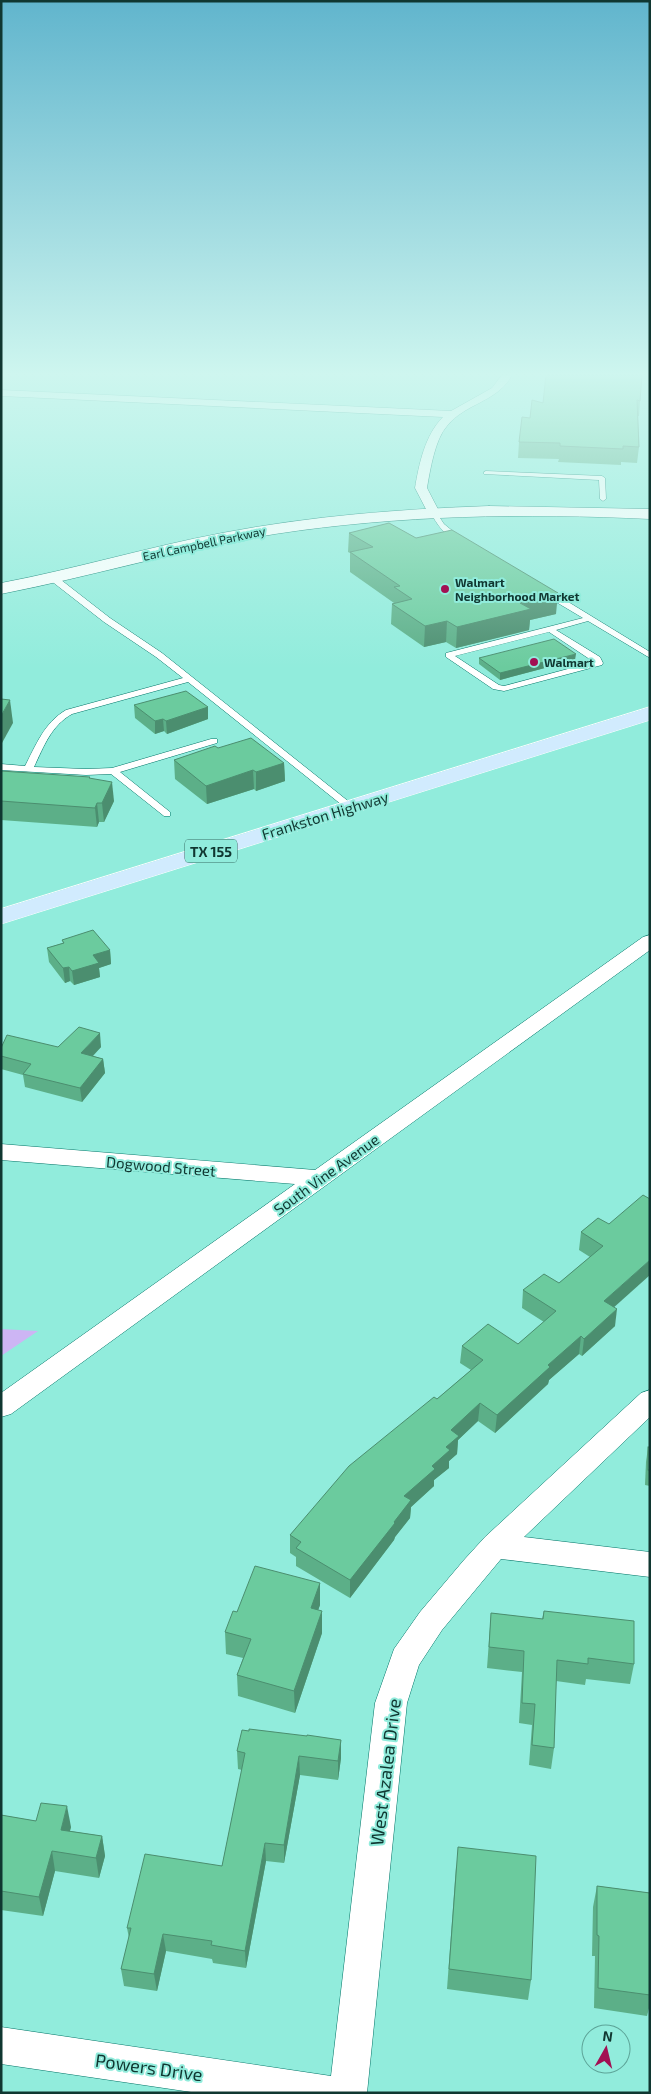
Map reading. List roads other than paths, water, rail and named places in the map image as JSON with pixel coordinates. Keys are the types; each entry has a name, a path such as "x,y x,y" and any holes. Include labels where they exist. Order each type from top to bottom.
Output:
{"main road":[{"name":"Earl Campbell Parkway","path":"1,573 170,549 243,534 430,506 510,510 650,502"},
{"name":"Earl Campbell Parkway","path":"603,505 650,514"},
{"name":"Earl Campbell Parkway","path":"1,589 48,567"},
{"name":"Frankston Highway","path":"1,917 650,713"}],"street":[{"path":"425,473 422,493 430,506"},
{"name":"South Vine Avenue","path":"1,1407 650,941"},
{"name":"Dogwood Street","path":"1,1152 320,1178"},
{"name":"West Azalea Drive","path":"348,2093 391,1703 405,1659 431,1621 495,1546 650,1400"},
{"path":"495,1546 650,1564"},
{"name":"Powers Drive","path":"1,2045 326,2093"}],"lane":[{"path":"486,473 602,478 603,505"},
{"path":"430,506 441,525 462,541"},
{"path":"48,567 106,620 159,655 350,807"},
{"path":"539,588 650,656"},
{"path":"550,629 560,639 600,661 599,663 504,689 496,688 450,655 550,629 590,619"},
{"path":"463,664 473,662"},
{"path":"557,665 568,672"},
{"path":"28,769 48,730 60,716 190,679"},
{"path":"1,767 86,772 113,771 214,741"},
{"path":"113,771 167,814"}],"place":[{"name":"Walmart Neighborhood Market","path":"445,589"},
{"name":"Walmart","path":"534,662"}]}
